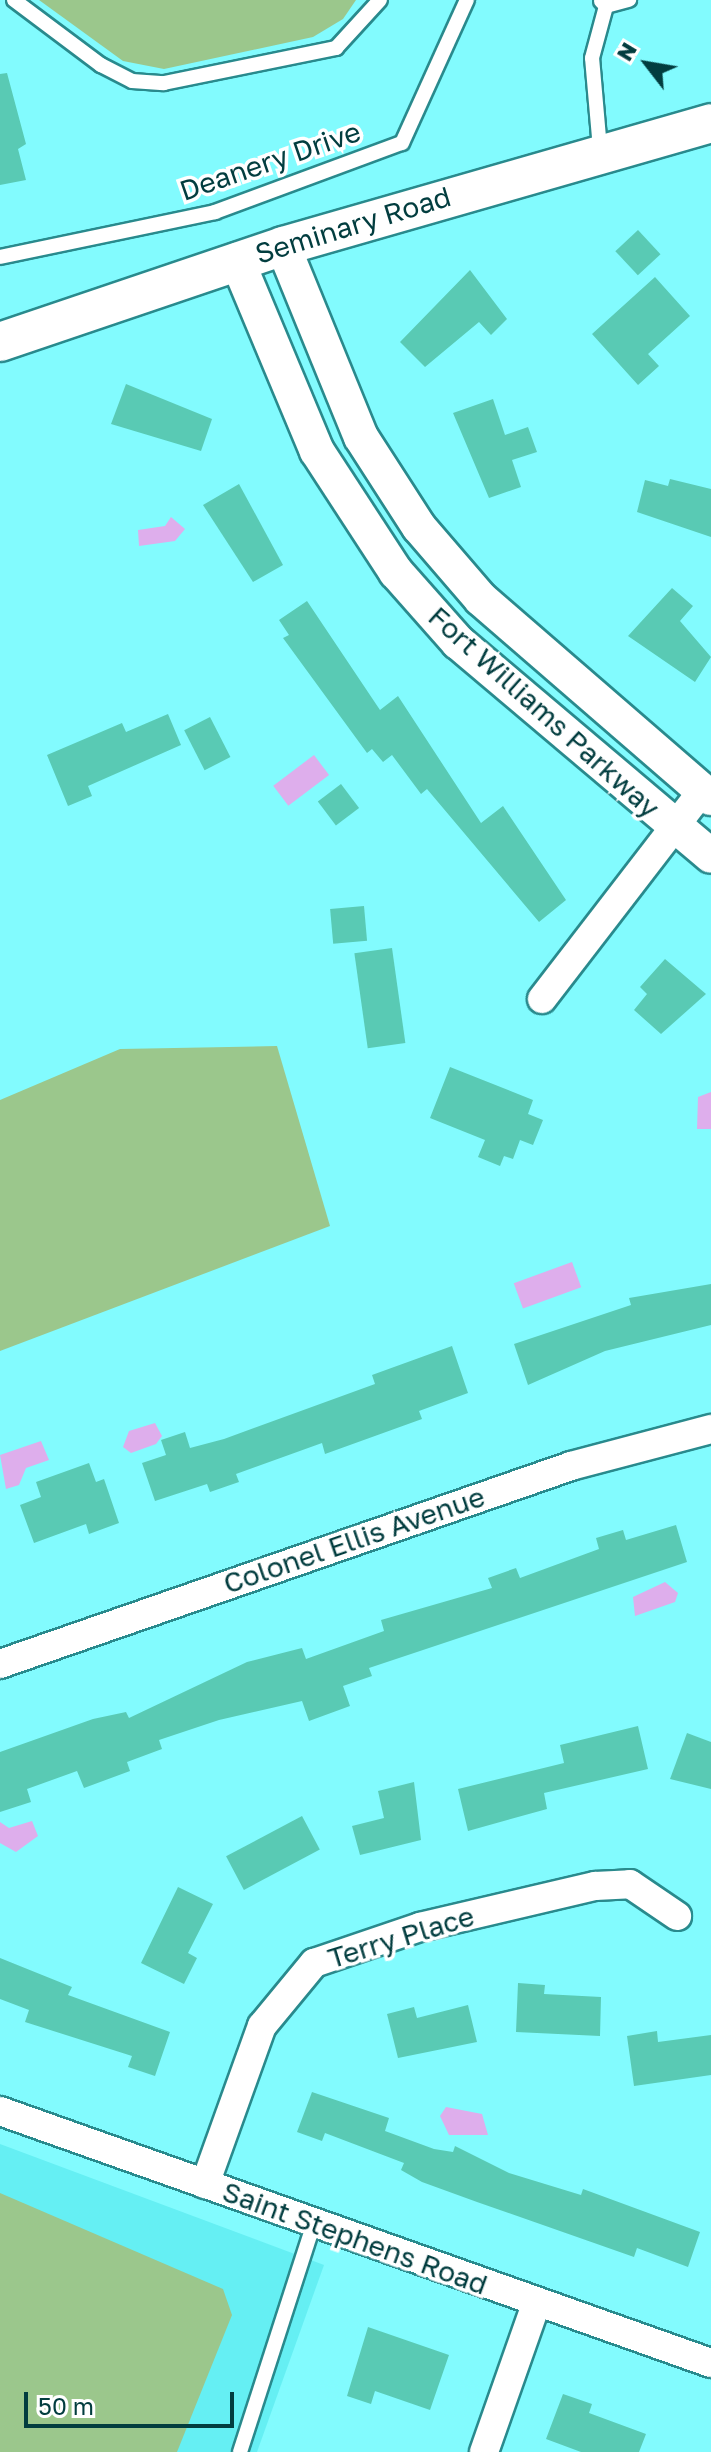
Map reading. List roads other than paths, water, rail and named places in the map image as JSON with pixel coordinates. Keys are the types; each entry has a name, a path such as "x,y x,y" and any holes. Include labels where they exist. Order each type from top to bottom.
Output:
{"main road":[{"name":"Seminary Road","path":"0,342 237,260 600,149 711,123"}],"street":[{"name":"Fort Williams Parkway","path":"283,246 361,437 419,527 481,599 707,795"},
{"name":"Fort Williams Parkway","path":"237,260 317,451 396,572 458,642 711,856"},
{"path":"542,999 675,828 707,795"},
{"name":"Colonel Ellis Avenue","path":"0,1664 571,1466 711,1429"},
{"name":"Terry Place","path":"205,2184 262,2026 314,1963 420,1927 595,1886 630,1884 677,1916"},
{"name":"Saint Stephens Road","path":"0,2111 205,2184 315,2219 536,2304 711,2363"},
{"path":"484,2452 536,2304"}],"lane":[{"path":"14,0 101,65 132,81 164,83 336,48 380,0"},
{"name":"Deanery Drive","path":"0,257 215,212 402,143 467,0"},
{"path":"600,149 592,58 603,3 629,0"},
{"path":"240,2452 315,2219"}]}
